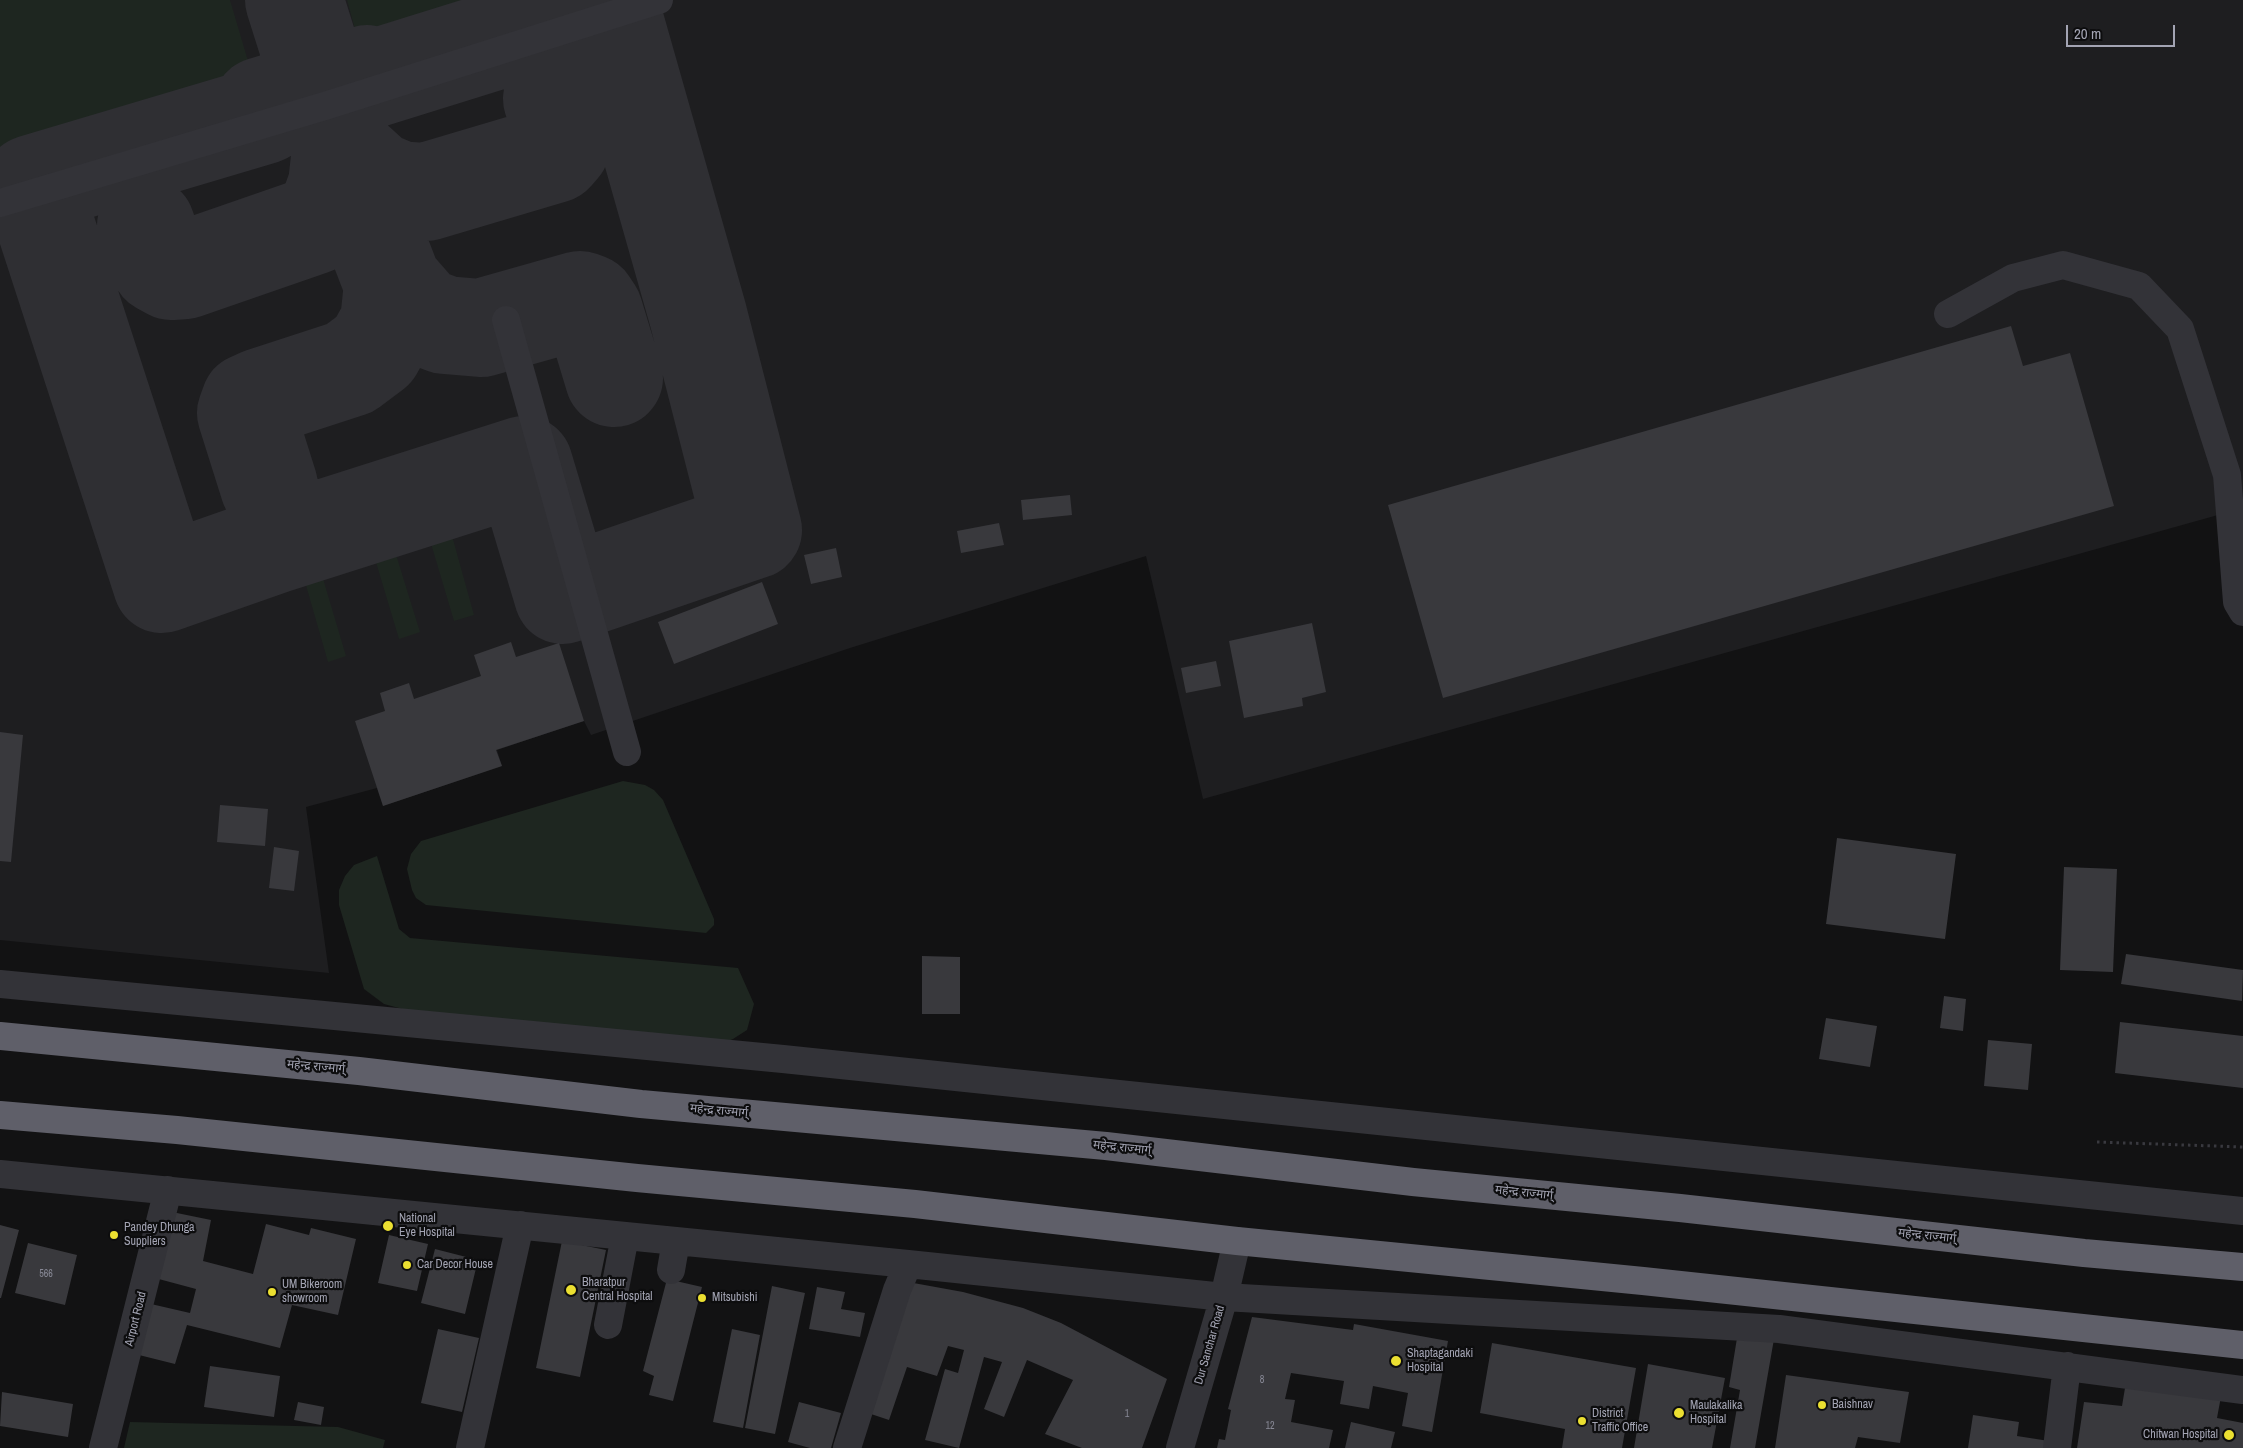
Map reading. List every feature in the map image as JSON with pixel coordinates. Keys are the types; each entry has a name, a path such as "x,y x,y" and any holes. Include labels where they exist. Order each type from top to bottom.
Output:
{"highway":[{"name":"महेन्द्र राज्मार्ग्","path":"0,1036 358,1071 641,1104 1106,1146 1413,1182 1680,1208 2084,1253 2243,1267"},
{"path":"0,1115 197,1132 915,1204 1237,1241 1653,1282 2243,1345"}],"street":[{"path":"0,203 328,105 660,0"},
{"path":"1948,314 2013,278 2063,266 2139,286 2180,329 2224,466 2227,476 2237,602 2243,612"},
{"path":"506,320 607,711 627,752"},
{"path":"0,984 773,1058 2243,1212"},
{"path":"0,1174 908,1264 1224,1298 1779,1329 2243,1390"},
{"name":"Airport Road","path":"103,1448 168,1190"},
{"path":"470,1448 520,1225"},
{"path":"608,1325 625,1236"},
{"path":"671,1270 676,1241"},
{"name":"Dur Sanchar Road","path":"1180,1448 1224,1298 1237,1241"},
{"path":"847,1448 896,1290 908,1264"},
{"path":"2057,1448 2068,1366"}],"path":[{"path":"2097,1142 2243,1147"}],"shaded area":[{"path":"0,0 2243,0 2243,508 1203,799 1146,556 850,648 591,735 584,721 497,750 502,766 383,806 377,788 306,807 329,973 0,940"},
{"path":"0,0 230,0 264,115 0,193"},
{"path":"347,0 626,0 369,80"},
{"path":"518,490 549,591 525,598 494,498"},
{"path":"446,514 474,615 454,621 424,520"},
{"path":"389,532 420,632 399,639 369,539"},
{"path":"316,555 346,656 328,662 299,561"},
{"path":"623,781 645,785 654,790 663,800 714,919 714,925 706,933 426,905 416,898 407,869 411,854 421,841"},
{"path":"377,856 399,929 410,938 738,968 754,1004 747,1030 733,1039 718,1045 410,1011 384,1004 364,989 339,905 339,890 345,876 354,865"},
{"path":"130,1422 338,1427 385,1440 383,1448 124,1448"}],"building":[{"path":"2011,326 2023,366 2070,353 2114,506 1443,698 1388,505"},
{"path":"1070,495 1072,515 1023,520 1021,500"},
{"path":"999,523 1004,545 961,553 957,531"},
{"path":"836,548 842,577 811,584 804,555"},
{"path":"762,582 778,624 674,664 658,622"},
{"path":"1312,623 1326,692 1302,698 1303,706 1244,718 1229,641"},
{"path":"511,642 516,657 559,643 584,721 496,750 502,766 383,806 355,721 385,711 380,693 409,683 414,699 481,676 474,655"},
{"path":"1216,661 1221,686 1186,693 1181,668"},
{"path":"0,732 23,735 11,862 0,861"},
{"path":"220,805 268,809 265,846 217,842"},
{"path":"1837,838 1956,854 1945,939 1826,924"},
{"path":"274,847 299,851 294,891 269,888"},
{"path":"2064,867 2117,869 2113,972 2060,970"},
{"path":"2126,954 2243,970 2242,1001 2121,984"},
{"path":"922,956 960,957 960,1014 922,1014"},
{"path":"1944,996 1966,999 1963,1031 1940,1028"},
{"path":"1826,1018 1877,1026 1870,1067 1819,1059"},
{"path":"2120,1022 2243,1036 2243,1088 2115,1073"},
{"path":"1988,1040 2032,1044 2028,1090 1984,1086"},
{"path":"172,1212 211,1220 203,1261 253,1274 266,1224 309,1235 311,1228 356,1239 338,1315 292,1305 280,1348 187,1325 175,1364 139,1355 151,1304 190,1313 196,1289 155,1278"},
{"path":"0,1225 19,1230 1,1298 0,1298"},
{"path":"389,1235 428,1244 417,1291 378,1283"},
{"path":"562,1241 606,1250 580,1377 536,1368"},
{"path":"28,1243 77,1255 65,1305 15,1293"},
{"path":"435,1249 478,1260 465,1314 421,1303"},
{"path":"667,1279 702,1287 673,1401 649,1395 654,1376 643,1371"},
{"path":"908,1282 963,1292 1023,1308 1061,1323 1167,1379 1142,1448 1082,1448 1045,1434 1073,1380 1027,1360 1004,1417 984,1409 1002,1362 984,1357 959,1448 925,1440 945,1369 958,1373 964,1350 948,1346 937,1376 907,1367 889,1420 868,1413"},
{"path":"772,1286 805,1293 775,1434 745,1428"},
{"path":"817,1287 845,1292 841,1309 865,1313 860,1337 809,1329"},
{"path":"1252,1317 1353,1330 1354,1324 1448,1341 1432,1432 1402,1426 1408,1393 1373,1386 1369,1409 1340,1404 1344,1381 1291,1373 1285,1399 1295,1400 1291,1422 1333,1430 1329,1448 1217,1448 1219,1439 1225,1440 1231,1410 1228,1409"},
{"path":"438,1329 479,1338 462,1412 421,1403"},
{"path":"732,1329 760,1335 743,1428 713,1422"},
{"path":"1738,1332 1774,1339 1755,1448 1730,1448 1740,1390 1729,1387"},
{"path":"1492,1343 1636,1368 1622,1448 1562,1448 1565,1429 1480,1413"},
{"name":"Maulakalika Hospital","path":"1648,1364 1725,1378 1712,1448 1634,1448"},
{"path":"210,1366 280,1376 274,1417 204,1407"},
{"path":"1786,1375 1909,1392 1900,1443 1858,1437 1855,1448 1775,1448"},
{"path":"2127,1376 2222,1391 2217,1418 2243,1423 2243,1448 2077,1448 2084,1402 2122,1406"},
{"path":"2,1392 73,1404 68,1437 0,1426"},
{"path":"298,1402 324,1407 321,1425 294,1420"},
{"path":"799,1402 841,1413 831,1448 810,1448 788,1442"},
{"path":"1973,1415 2019,1422 2017,1436 2049,1441 2048,1448 1968,1448"},
{"path":"1351,1422 1395,1432 1391,1448 1345,1448"}],"taxiway":[{"path":"294,0 341,149 393,284 421,316 445,325 481,328 580,300 588,303 594,312 614,378"},
{"path":"610,5 698,315 753,530 563,595 524,465 276,544 162,584 32,184 264,115 262,106 367,74 369,80 610,5"},
{"path":"146,226 160,265 171,271 185,270 312,226 328,210 337,185 341,149 375,180 399,190 426,192 554,154 561,146 564,136 552,99"},
{"path":"269,486 246,413 250,402 350,368 374,350 389,323 393,284"}],"place":[{"name":"National Eye Hospital","path":"388,1226"},
{"name":"Pandey Dhunga Suppliers","path":"114,1235"},
{"name":"Car Decor House","path":"407,1265"},
{"name":"Bharatpur Central Hospital","path":"571,1290"},
{"name":"UM Bikeroom showroom","path":"272,1292"},
{"name":"Mitsubishi","path":"702,1298"},
{"name":"Shaptagandaki Hospital","path":"1396,1361"},
{"name":"Baishnav","path":"1822,1405"},
{"name":"Maulakalika Hospital","path":"1679,1413"},
{"name":"District Traffic Office","path":"1582,1421"},
{"name":"Chitwan Hospital","path":"2229,1435"}]}
